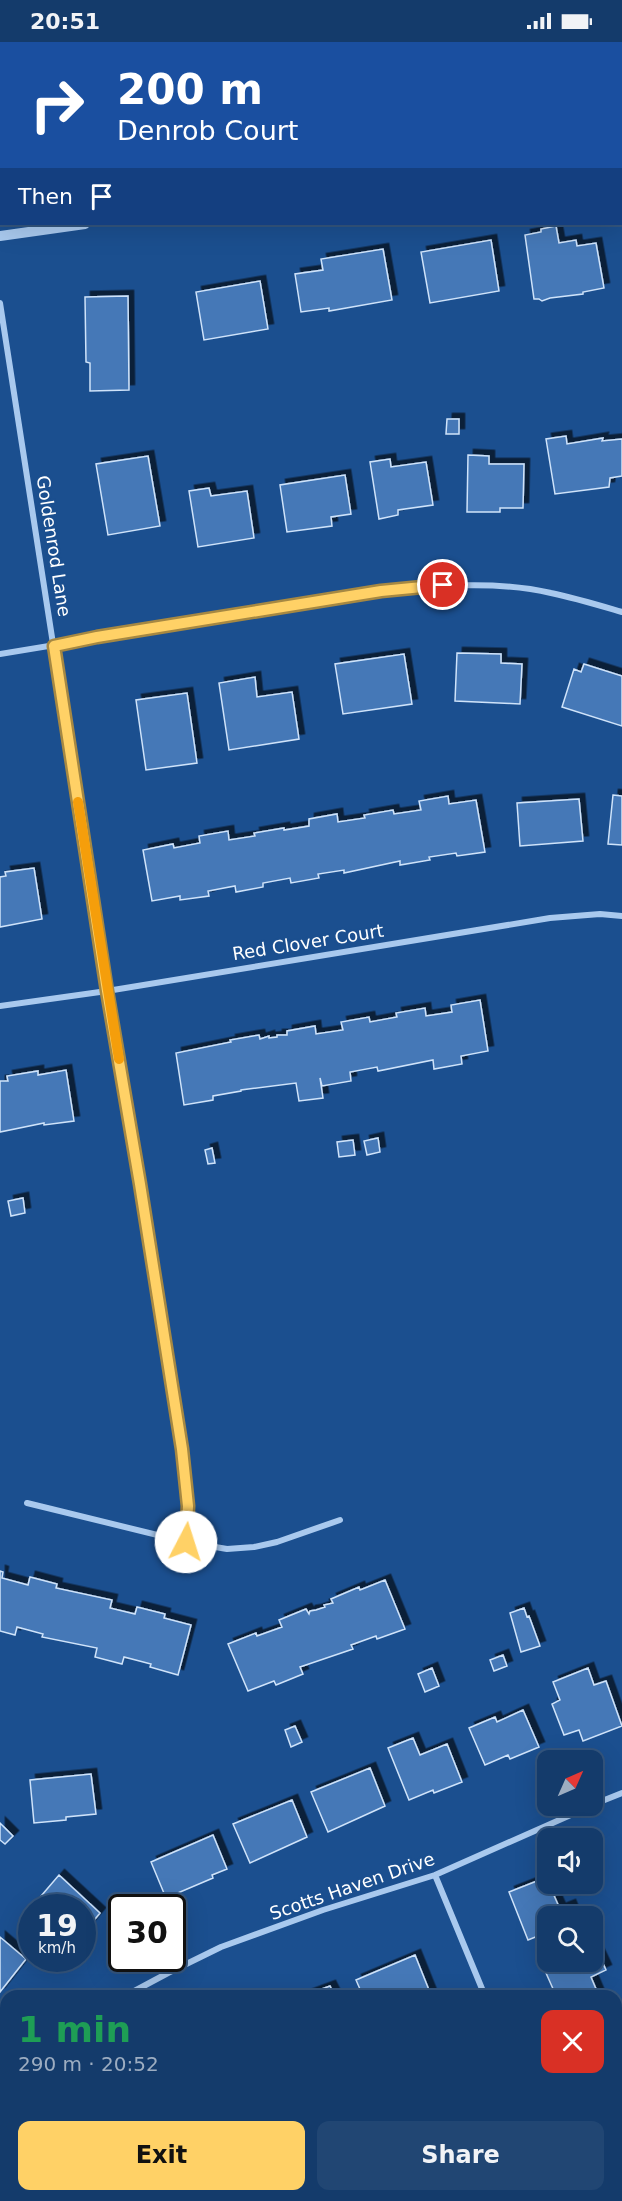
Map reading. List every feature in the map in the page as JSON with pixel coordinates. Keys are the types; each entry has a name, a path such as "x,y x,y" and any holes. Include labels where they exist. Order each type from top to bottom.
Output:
{"street":[{"path":"0,236 78,225"},
{"name":"Goldenrod Lane","path":"0,303 107,991 182,1449 188,1506 186,1542"},
{"path":"0,654 381,591 443,585 495,586 549,592 622,612"},
{"name":"Red Clover Court","path":"0,1006 107,991 550,918 600,914 622,916"},
{"path":"27,1503 186,1542 227,1549 277,1542 340,1520"},
{"name":"Scotts Haven Drive","path":"603,1801 622,1793"},
{"name":"Scotts Haven Drive","path":"136,1990 221,1947 323,1910 435,1875 569,1816"},
{"path":"435,1875 483,1990"}],"building":[{"path":"556,226 559,243 576,240 577,246 596,243 604,288 542,301 534,299 525,235"},
{"path":"491,240 499,291 430,303 421,252"},
{"path":"383,249 392,300 329,311 329,308 301,312 295,274 323,270 321,259"},
{"path":"260,281 268,329 204,340 196,292"},
{"path":"128,296 129,390 90,391 90,363 86,362 85,297"},
{"path":"447,419 459,419 459,434 446,434"},
{"path":"566,436 567,444 603,438 602,441 622,439 622,476 610,478 609,487 555,494 546,439"},
{"path":"468,455 489,456 489,464 524,464 523,508 500,508 500,512 467,512"},
{"path":"148,456 160,526 108,535 96,464"},
{"path":"390,459 391,467 426,462 433,505 398,510 398,515 379,519 370,462"},
{"path":"345,475 351,514 331,517 332,526 287,532 280,485"},
{"path":"209,488 211,496 247,491 254,538 198,547 189,491"},
{"path":"457,653 501,654 501,663 522,664 520,704 455,701"},
{"path":"404,654 412,704 343,714 335,664"},
{"path":"584,664 622,676 622,726 562,707 574,669 581,672"},
{"path":"255,677 257,697 292,692 299,739 229,750 219,683"},
{"path":"187,693 197,763 146,770 136,700"},
{"path":"613,795 622,796 622,845 608,844"},
{"path":"448,796 449,804 476,800 485,852 429,857 430,860 400,865 400,861 344,873 344,870 318,874 319,878 291,883 290,878 263,883 263,887 236,892 235,886 208,891 209,896 180,900 180,896 152,901 143,850 173,844 174,848 200,843 199,836 228,831 229,840 255,836 254,833 309,826 309,819 337,814 338,822 365,818 364,815 393,810 394,814 421,810 419,801"},
{"path":"579,799 583,841 520,846 517,803"},
{"path":"34,868 42,919 0,927 0,877 6,876 5,872"},
{"path":"480,1000 488,1051 461,1056 462,1064 434,1069 433,1060 378,1071 377,1067 350,1072 351,1081 322,1086 320,1078 323,1098 299,1101 296,1083 241,1090 213,1096 213,1100 184,1105 176,1053 259,1035 260,1039 269,1036 269,1038 277,1037 277,1035 287,1035 287,1031 315,1026 316,1034 343,1030 341,1022 369,1017 370,1022 397,1017 396,1013 425,1008 426,1016 452,1012 451,1005"},
{"path":"66,1070 74,1121 44,1125 44,1123 0,1132 0,1081 8,1081 7,1076 38,1071 38,1075"},
{"path":"378,1138 380,1152 367,1155 364,1141"},
{"path":"353,1140 355,1155 339,1157 337,1142"},
{"path":"212,1148 215,1163 208,1164 205,1150"},
{"path":"23,1198 25,1213 11,1216 8,1201"},
{"path":"0,1571 3,1572 2,1578 28,1585 30,1577 57,1584 56,1588 112,1600 110,1608 135,1614 137,1607 165,1614 164,1618 191,1625 178,1675 150,1667 151,1664 124,1657 122,1664 95,1657 97,1648 42,1637 43,1634 17,1627 15,1635 0,1631"},
{"path":"385,1580 405,1629 351,1645 353,1649 300,1667 303,1674 276,1685 274,1681 248,1691 228,1644 256,1633 257,1636 282,1627 279,1620 306,1609 309,1614 310,1611 333,1603 331,1599 359,1587 360,1590"},
{"path":"524,1608 540,1646 521,1652 510,1613"},
{"path":"503,1655 507,1666 494,1671 490,1660"},
{"path":"432,1668 439,1686 425,1692 418,1674"},
{"path":"588,1668 594,1685 606,1681 622,1726 583,1741 579,1730 564,1735 552,1704 560,1700 553,1682"},
{"path":"523,1710 539,1747 510,1759 508,1755 485,1765 469,1728 495,1717 497,1722"},
{"path":"295,1726 302,1742 291,1747 285,1730"},
{"path":"413,1738 420,1755 447,1744 462,1782 409,1800 388,1748"},
{"path":"370,1768 385,1806 328,1832 311,1792"},
{"path":"91,1774 96,1814 34,1823 30,1780"},
{"path":"292,1800 307,1837 250,1863 233,1824"},
{"path":"0,1823 13,1836 5,1844 0,1840"},
{"path":"213,1835 227,1869 212,1875 213,1878 175,1894 164,1894 151,1862"},
{"path":"59,1875 80,1894 43,1894"},
{"path":"537,1881 537,1894 553,1894 559,1906 537,1906 537,1936 528,1940 509,1892"},
{"path":"0,1937 18,1952 18,1969 2,1990"},
{"path":"415,1955 429,1990 360,1990 356,1980"},
{"path":"546,1972 602,1972 591,1977 596,1990 554,1990"},
{"path":"330,1986 332,1990 319,1990"}],"slow traffic":[{"path":"78,802 119,1059"}],"route":[{"path":"186,1542 188,1506 182,1449 107,991 54,646 381,591 443,585"}]}
